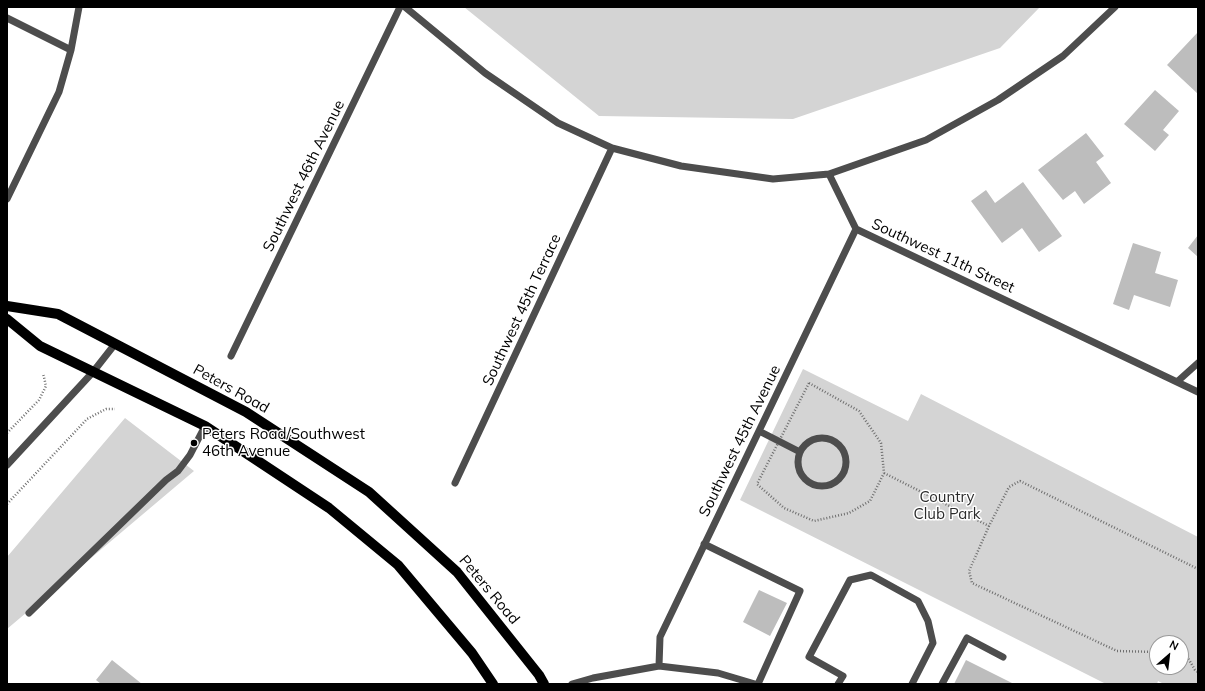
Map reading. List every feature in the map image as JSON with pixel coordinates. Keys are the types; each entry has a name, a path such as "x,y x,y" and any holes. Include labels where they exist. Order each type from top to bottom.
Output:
{"main road":[{"name":"Peters Road","path":"7,306 58,314 246,412 369,492 457,572 539,675 544,684"},
{"path":"7,319 40,346 205,426 329,508 398,566 472,653 493,684"}],"street":[{"path":"7,199 59,92 71,50 79,7"},
{"name":"Southwest 46th Avenue","path":"231,356 400,7"},
{"path":"405,7 485,73 558,123 612,148 681,166 773,179 829,174 926,140 998,100 1063,56 1115,7"},
{"path":"7,18 71,50"},
{"name":"Southwest 45th Terrace","path":"455,483 612,148"},
{"name":"Southwest 11th Street","path":"829,174 856,229 1178,381 1198,392"},
{"name":"Southwest 45th Avenue","path":"659,666 660,637 856,229"},
{"path":"7,465 93,372 116,344"},
{"path":"1178,381 1198,363"},
{"path":"29,613 166,480 178,471 190,455 205,426"},
{"path":"759,431 800,452"},
{"path":"823,438 832,440 840,446 845,454 847,464 844,473 839,480 831,485 821,487 812,484 804,479 799,471 798,461 800,452 806,444 814,439 823,438"},
{"path":"572,684 593,678 659,666 718,672 756,684 800,591 704,544"},
{"path":"838,684 843,676 809,657 850,580 871,575 918,601 928,622 933,643 912,684"},
{"path":"942,684 967,638 1003,657"}],"path":[{"path":"7,433 39,400 46,386 43,373"},
{"path":"809,383 859,411 881,443 884,473 870,501 849,513 814,521 784,508 758,484 779,441 809,383"},
{"path":"7,504 87,419 106,409 115,409"},
{"path":"884,473 989,526"},
{"path":"1149,652 1118,651 972,583 969,571 989,526 1010,487 1020,480 1198,569"},
{"path":"1189,660 1195,670 1198,672"}],"green space":[{"path":"464,7 1040,7 1000,48 793,119 599,116"},
{"name":"Country Club Park","path":"803,369 908,421 921,394 1198,537 1198,684 1164,684 1158,681 1157,684 1106,684 740,500"},
{"path":"125,418 194,471 7,629 7,557"}],"building":[{"path":"1198,32 1198,94 1167,65"},
{"path":"1155,90 1179,111 1163,130 1169,135 1155,151 1124,124"},
{"path":"1086,133 1104,156 1096,162 1111,183 1084,204 1075,191 1063,200 1038,170"},
{"path":"1023,182 1062,236 1039,252 1022,228 1002,243 971,201 986,190 995,203"},
{"path":"1198,235 1198,257 1188,248"},
{"path":"1133,243 1161,252 1155,273 1178,280 1170,307 1134,295 1129,310 1113,304"},
{"path":"759,590 787,603 770,636 743,622"},
{"path":"112,660 142,684 101,684 96,680"},
{"path":"966,660 1014,684 954,684"}],"place":[{"name":"Peters Road/Southwest 46th Avenue","path":"194,443"}]}
